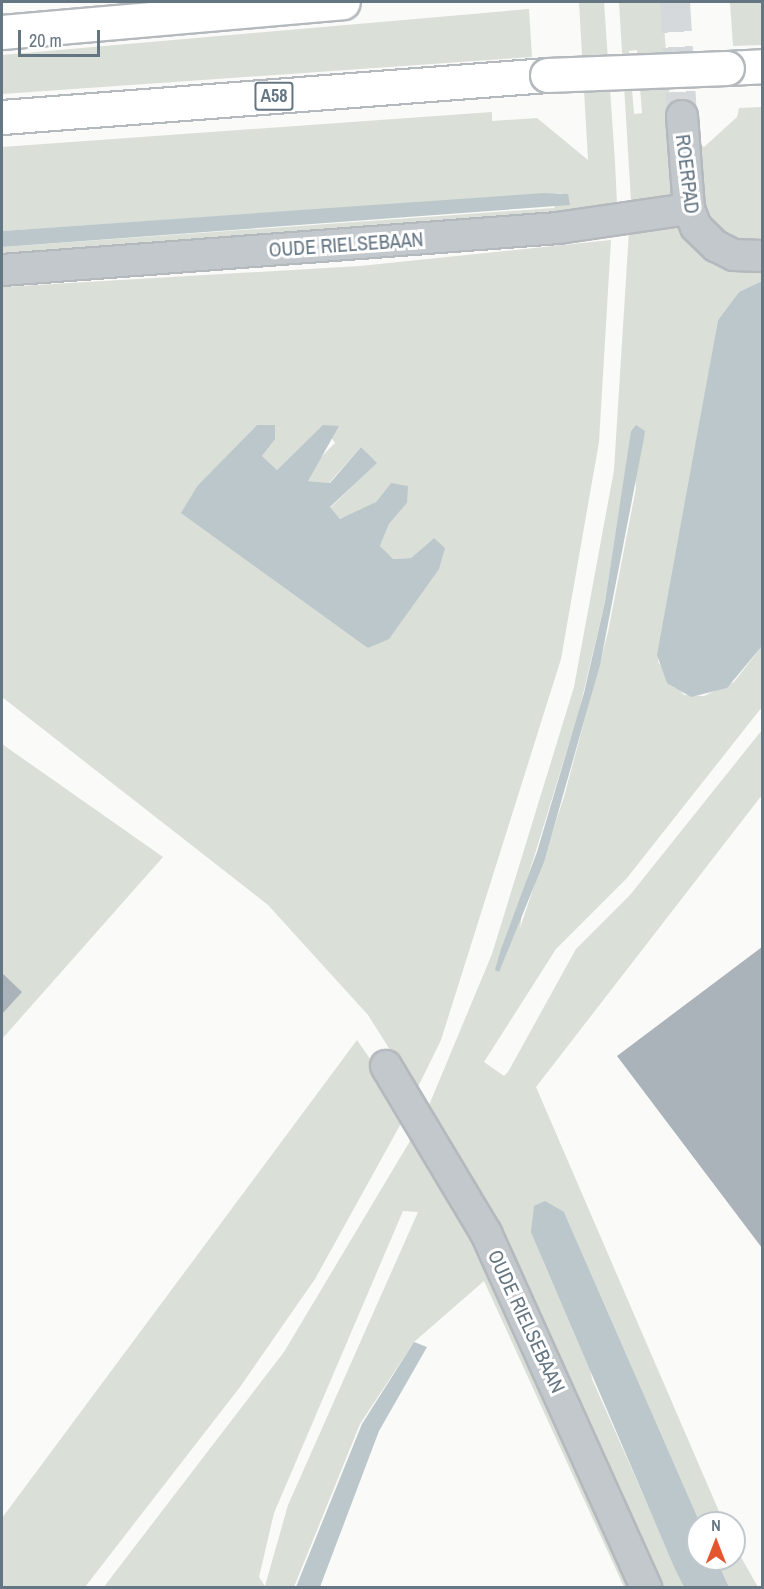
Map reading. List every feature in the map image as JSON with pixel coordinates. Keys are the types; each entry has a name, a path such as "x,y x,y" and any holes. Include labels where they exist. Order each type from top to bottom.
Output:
{"highway":[{"path":"2,32 344,2"},
{"name":"A58","path":"2,117 547,75 762,66"}],"street":[{"name":"ROERPAD","path":"682,116 690,209 696,227 716,246 734,255 762,256"},
{"name":"OUDE RIELSEBAAN","path":"2,270 558,228 690,209"},
{"name":"OUDE RIELSEBAAN","path":"386,1066 496,1253 646,1587"}],"shaded area":[{"path":"579,2 604,2 617,204 610,212 2,262 2,247 554,208 562,193 2,231 2,147 492,112 492,121 537,118 588,160"},
{"path":"619,2 662,2 677,184 667,199 631,201","holes":["637,50 642,113 634,114 629,51"]},
{"path":"730,2 762,2 762,45 733,46"},
{"path":"529,9 532,57 2,94 2,55"},
{"path":"762,107 762,249 749,249 703,224 698,142 704,147 737,117 739,108"},
{"path":"544,193 568,194 570,205 2,247 2,231"},
{"path":"669,220 762,264 762,281 739,292 718,320 658,662 684,695 704,696 734,682 762,646 762,707 627,878 556,949 484,1062 504,1076 508,1072 576,949 630,895 762,730 762,795 536,1087 719,1511 695,1511 564,1212 592,1379 684,1587 656,1587 427,1110 492,954 574,687 614,470 629,231","holes":["632,428 636,488 608,632 564,797 520,928 526,883 579,711 605,602"]},
{"path":"611,240 599,442 561,659 441,1040 416,1091 368,1015 268,905 2,697 2,287 360,266","holes":["257,425 274,425 274,439 262,456 277,470 323,426 335,443 316,462 308,481 329,483 361,447 376,463 330,508 340,519 354,515 376,502 391,483 407,503 389,524 380,546 392,559 411,558 434,538 368,648 198,485"]},
{"path":"762,281 762,646 727,688 691,697 667,683 657,655 718,320 739,292"},
{"path":"257,425 275,425 275,439 262,456 277,470 323,425 339,426 308,481 330,483 361,447 377,463 330,507 340,519 376,502 391,483 408,486 407,503 389,524 380,546 393,559 411,558 434,538 445,548 439,569 389,639 368,648 181,513 198,485"},
{"path":"636,425 645,431 600,665 544,862 499,972 495,970 500,952 537,852 584,693 605,602 631,431"},
{"path":"2,744 163,857 2,1039"},
{"path":"357,1040 403,1107 404,1118 315,1279 240,1387 85,1587 2,1587 2,1518"},
{"path":"413,1136 463,1211 637,1587 624,1587 484,1281 414,1342 360,1424 294,1587 103,1588 284,1352","holes":["403,1211 418,1212 288,1505 265,1586 259,1577 274,1513"]},
{"path":"545,1201 564,1212 695,1511 686,1511 686,1571 722,1571 729,1587 684,1587 531,1232 534,1206"},
{"path":"414,1342 427,1347 379,1431 320,1587 296,1587 362,1424"},
{"path":"746,1566 758,1587 729,1587 722,1571 746,1571"}],"building":[{"path":"762,947 762,1248 617,1056"},
{"path":"2,973 22,992 2,1014"}],"tunnel":[{"path":"675,2 682,116"}]}
